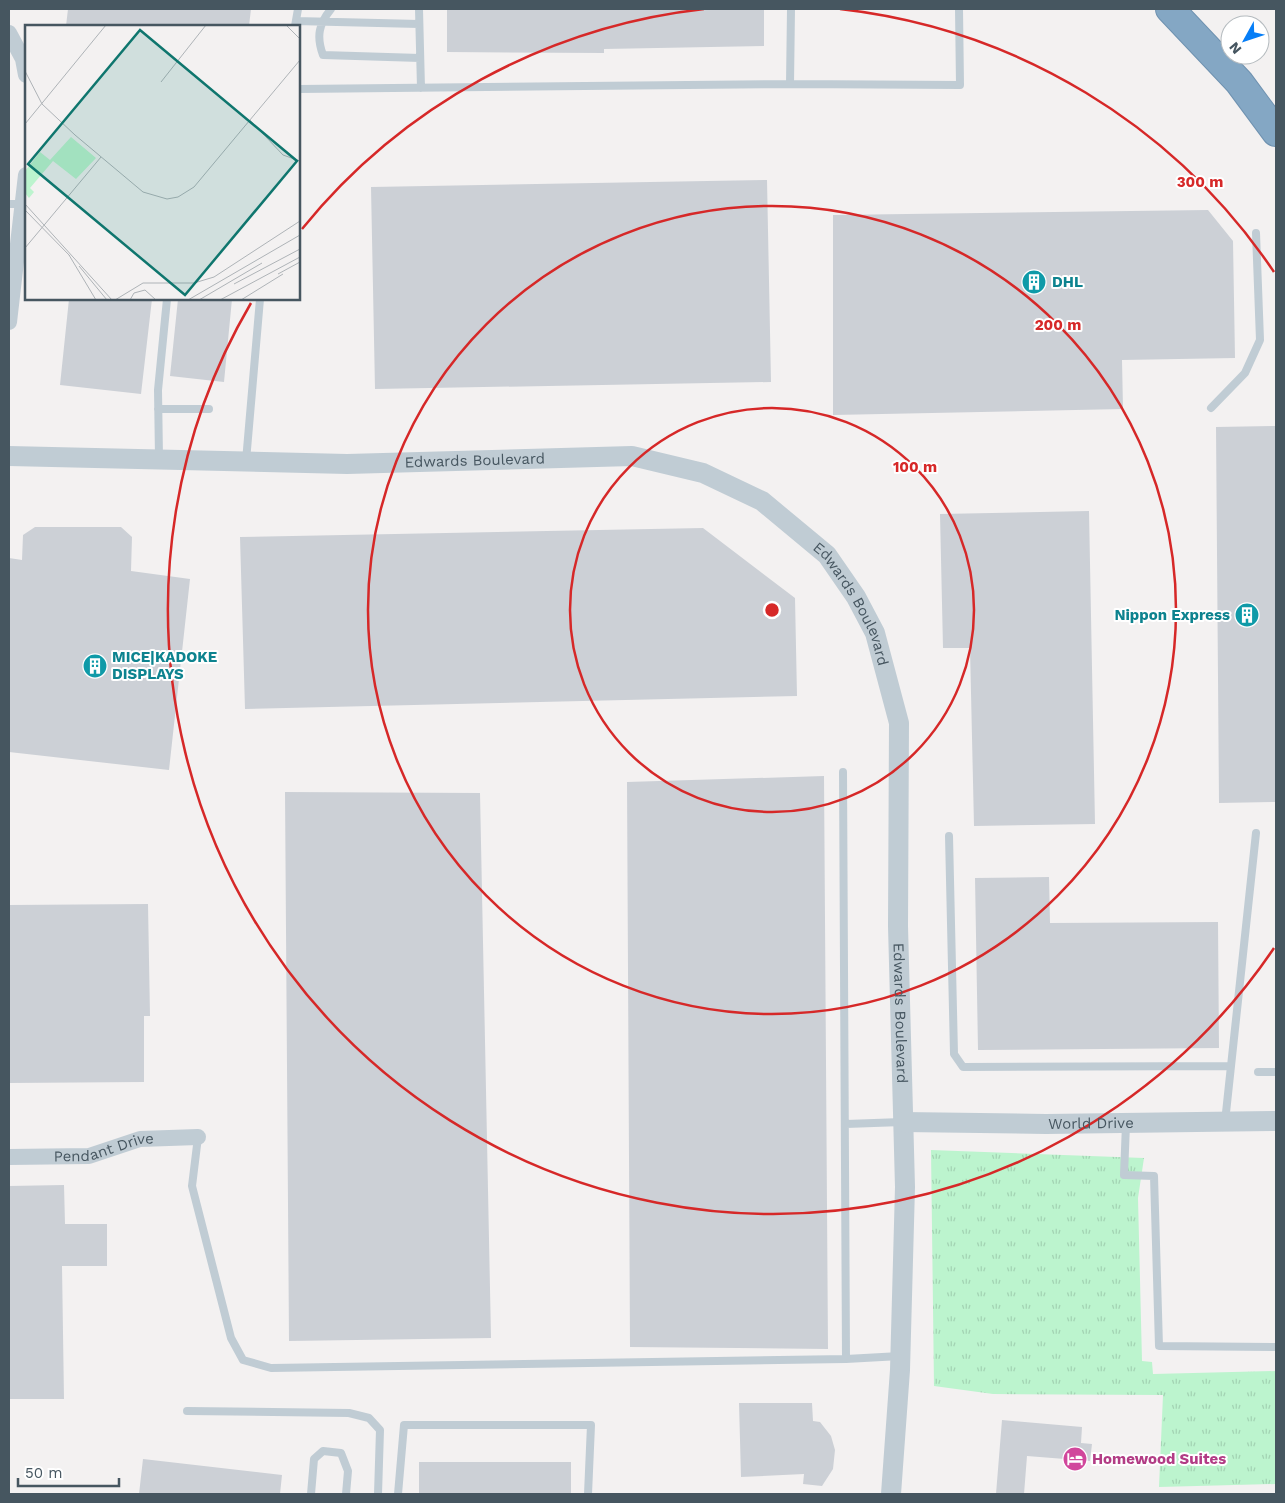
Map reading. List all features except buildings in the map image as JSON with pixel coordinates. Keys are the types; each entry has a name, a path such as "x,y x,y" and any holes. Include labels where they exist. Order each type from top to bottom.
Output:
{"highway":[{"path":"1170,9 1239,82 1276,132"}],"street":[{"path":"9,33 23,59 25,70"},
{"path":"9,322 16,204 25,180"},
{"name":"Edwards Boulevard","path":"9,456 347,464 632,456 703,473 762,501 826,555 856,597 875,632 899,723 898,926 905,1187 900,1356 891,1494"},
{"name":"World Drive","path":"904,1122 1126,1123 1276,1121"},
{"name":"Pendant Drive","path":"9,1157 89,1156 140,1139 198,1137"}],"lane":[{"path":"298,9 296,24 322,20 419,24"},
{"path":"331,9 322,20 319,30 319,45 323,55 420,58"},
{"path":"419,9 421,88"},
{"path":"790,84 791,9"},
{"path":"300,89 790,84 960,85 959,9"},
{"path":"1211,408 1245,373 1260,340 1256,232"},
{"path":"159,460 158,390 168,300"},
{"path":"246,462 260,300"},
{"path":"158,409 209,409"},
{"path":"843,772 846,1358"},
{"path":"1225,1122 1256,833"},
{"path":"949,836 954,1054 963,1067 1231,1066"},
{"path":"1258,1072 1276,1072"},
{"path":"846,1124 904,1122"},
{"path":"1126,1123 1124,1175 1154,1176 1159,1346 1276,1347"},
{"path":"198,1137 192,1186 231,1338 242,1360 270,1368 900,1356"},
{"path":"187,1411 349,1414 369,1418 380,1430 378,1494"},
{"path":"398,1494 404,1425 591,1425 588,1494"},
{"path":"311,1494 314,1459 323,1451 342,1453 348,1471 346,1494"}],"green space":[{"path":"931,1150 1144,1158 1138,1198 1142,1361 1152,1362 1153,1374 1276,1371 1276,1484 1159,1487 1163,1395 993,1394 934,1386"}],"place":[{"name":"DHL","path":"1034,282"},
{"name":"Nippon Express","path":"1247,615"},
{"name":"MICE|KADOKE DISPLAYS","path":"95,666"},
{"name":"Homewood Suites","path":"1075,1459"}]}
